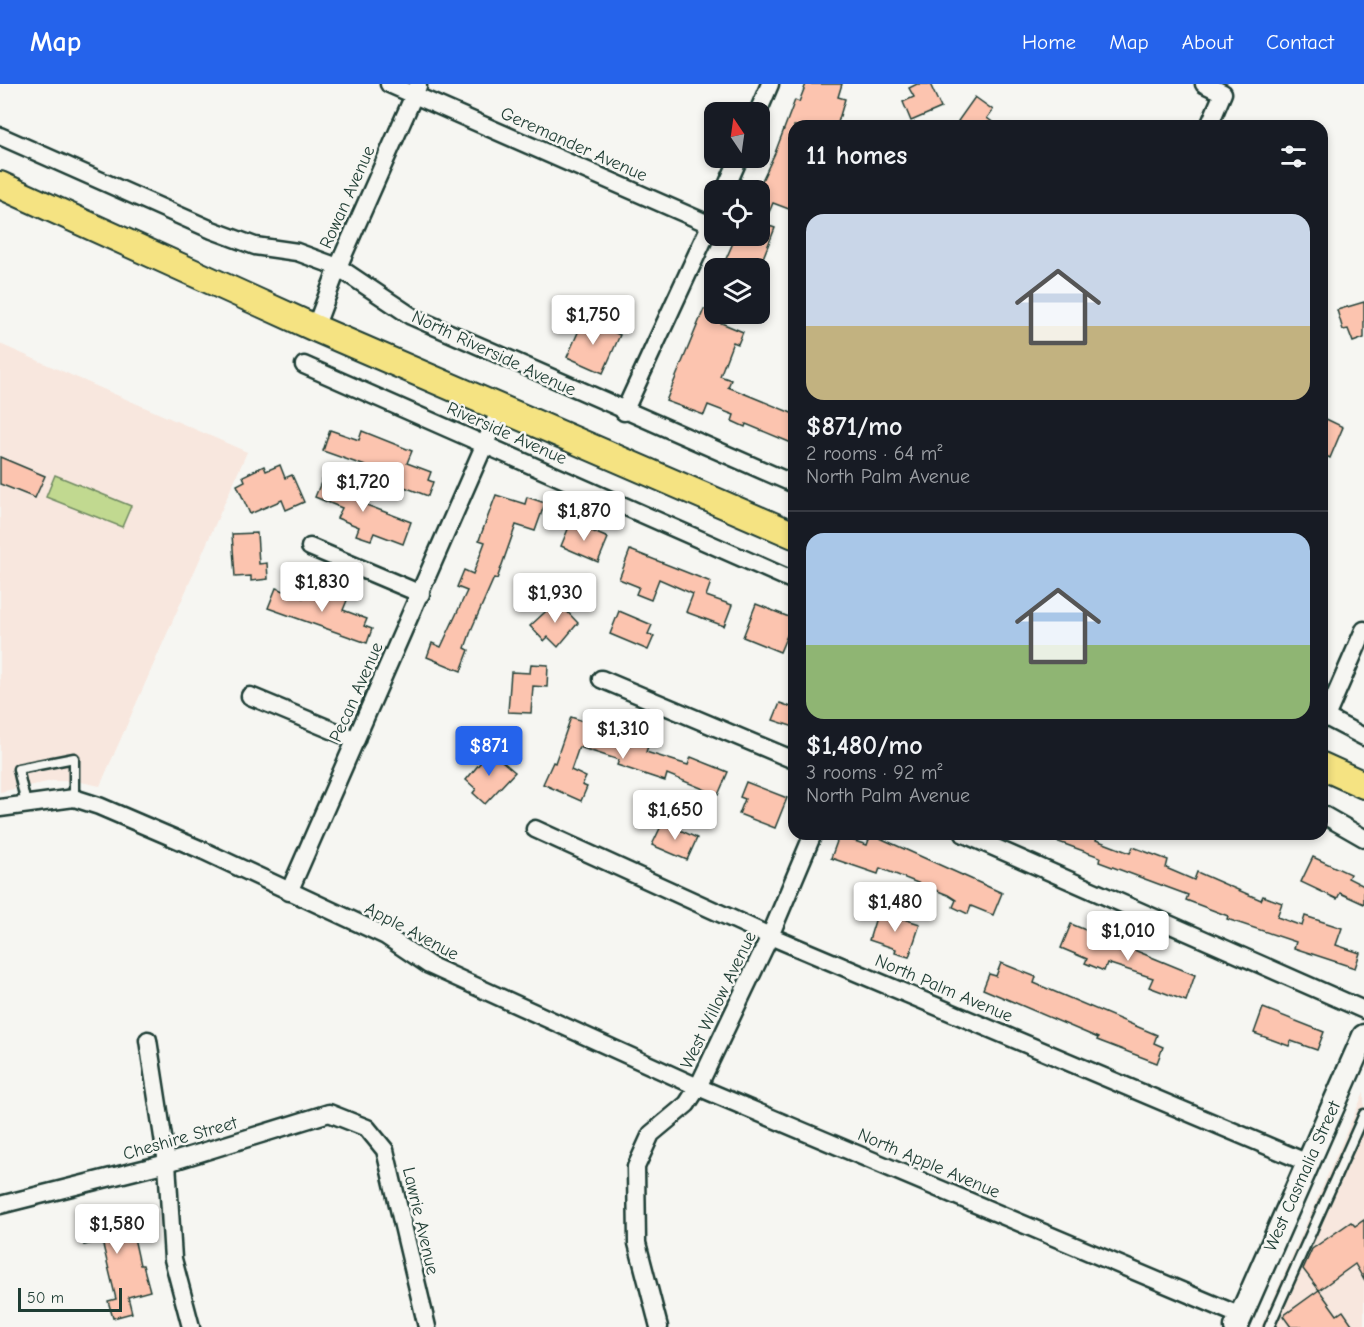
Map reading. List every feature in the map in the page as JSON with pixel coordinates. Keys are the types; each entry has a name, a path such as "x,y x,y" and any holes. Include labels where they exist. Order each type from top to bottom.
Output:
{"main road":[{"path":"0,185 315,328 788,532"},
{"path":"1328,769 1364,785"}],"street":[{"name":"Geremander Avenue","path":"389,84 416,89 704,217"},
{"path":"762,102 770,84"},
{"path":"1204,84 1223,93 1212,120"},
{"name":"Rowan Avenue","path":"315,328 338,267 416,89"},
{"name":"North Riverside Avenue","path":"0,136 213,230 255,246 297,252 338,267 411,316 624,412 788,481"},
{"path":"624,412 704,238"},
{"name":"Riverside Avenue","path":"304,364 788,578"},
{"name":"Pecan Avenue","path":"289,892 501,407"},
{"path":"310,547 421,594"},
{"path":"1328,707 1364,630"},
{"path":"601,679 788,757"},
{"path":"250,696 356,740"},
{"path":"1328,718 1364,736"},
{"path":"0,808 74,798"},
{"name":"Apple Avenue","path":"74,798 204,851 386,936 429,965 604,1042"},
{"path":"1328,817 1364,838"},
{"name":"North Palm Avenue","path":"535,829 770,936 1308,1163"},
{"name":"West Willow Avenue","path":"659,1327 637,1243 636,1167 651,1134 687,1104 698,1087 770,936 810,840"},
{"path":"978,840 1364,1010"},
{"name":"West Casmalia Street","path":"1239,1321 1364,1036"},
{"path":"148,1040 167,1163 173,1259 191,1327"},
{"name":"North Apple Avenue","path":"604,1042 698,1087 1239,1321"},
{"name":"Cheshire Street","path":"0,1205 167,1163 329,1113 368,1128"},
{"name":"Lawrie Avenue","path":"368,1128 385,1150 427,1327"}],"lane":[{"path":"26,804 18,769 74,758 74,798"},
{"path":"1269,1327 1364,1114"}],"shaded area":[{"path":"0,344 247,452 100,786 76,781 52,781 0,792"},
{"path":"1364,1092 1364,1327 1261,1327"}],"green space":[{"path":"55,475 131,506 122,527 46,497"}],"building":[{"path":"806,84 842,84 838,97 845,99 839,120 788,120 788,209 773,203 770,210 770,180 762,180 770,168 795,100 799,102"},
{"path":"917,84 930,84 941,108 911,120 903,102 914,97 909,88"},
{"path":"975,97 993,110 987,118 990,120 959,120"},
{"path":"770,226 775,228 770,240"},
{"path":"732,246 768,246 763,258 726,258"},
{"path":"1364,302 1364,338 1353,342 1348,329 1343,330 1337,310"},
{"path":"704,309 704,324 724,324 743,332 738,344 733,342 720,376 731,380 728,387 788,412 788,442 746,424 745,427 732,421 734,415 708,405 704,415 666,401"},
{"path":"584,319 620,335 603,373 567,357"},
{"path":"1328,420 1343,427 1330,458 1328,457"},
{"path":"330,430 359,440 362,431 412,451 407,463 431,472 428,480 433,482 428,496 386,480 388,474 323,451"},
{"path":"0,457 45,476 35,498 0,484"},
{"path":"280,465 285,478 292,475 304,502 286,510 282,500 250,514 237,485 245,481 243,476 264,466 266,471"},
{"path":"322,480 335,485 336,482 368,495 364,504 411,522 403,544 374,533 371,540 356,535 359,527 337,518 342,508 315,497"},
{"path":"496,495 525,504 527,497 545,503 535,531 516,525 497,579 494,578 472,628 465,648 469,650 461,671 427,657 432,643 441,647 467,591 457,587 464,570 473,574 485,542 479,540"},
{"path":"571,522 608,538 598,562 561,546"},
{"path":"257,533 259,564 267,563 268,579 251,581 251,576 235,577 232,534"},
{"path":"630,550 711,582 706,596 732,605 724,626 686,612 693,594 659,579 651,600 636,594 639,587 619,579"},
{"path":"276,588 303,598 306,590 328,599 330,592 348,598 343,610 367,619 364,626 372,629 367,643 268,608"},
{"path":"557,601 578,623 558,647 548,637 544,641 530,626"},
{"path":"756,604 788,617 788,633 780,652 743,637"},
{"path":"619,611 652,625 648,634 654,636 648,650 610,634"},
{"path":"531,664 548,665 547,687 533,686 531,713 508,712 511,672 530,673"},
{"path":"780,703 788,706 788,725 773,720"},
{"path":"571,717 627,736 629,730 651,738 646,752 688,765 691,757 728,772 718,795 667,774 665,781 617,765 619,760 579,747 571,770 586,777 582,785 587,787 581,801 543,784 553,762 555,763"},
{"path":"490,751 515,772 485,804 473,793 476,789 466,780"},
{"path":"746,782 787,798 775,828 739,814 745,799 740,797"},
{"path":"663,822 697,838 687,860 652,845"},
{"path":"838,840 851,840 867,845 869,840 884,840 1002,893 993,915 971,906 968,914 953,907 956,900 948,895 880,868 878,874 831,858"},
{"path":"1053,840 1096,840 1130,853 1133,847 1168,860 1166,868 1194,880 1197,872 1261,900 1263,896 1282,903 1277,917 1302,926 1305,916 1342,928 1336,945 1360,953 1355,968 1294,948 1296,942 1227,919 1228,916 1186,900 1188,895 1099,862 1100,857"},
{"path":"1313,857 1350,874 1348,878 1364,886 1364,904 1340,893 1337,899 1301,882"},
{"path":"878,911 920,924 909,957 895,953 896,949 869,940"},
{"path":"1071,924 1195,975 1186,1001 1149,987 1153,978 1107,963 1104,971 1085,963 1087,959 1061,948"},
{"path":"1001,963 1036,977 1034,983 1157,1035 1154,1043 1163,1047 1157,1063 1097,1040 1098,1038 983,989 989,974 996,976"},
{"path":"1263,1008 1324,1032 1317,1050 1291,1041 1289,1046 1254,1033"},
{"path":"127,1206 140,1265 143,1265 150,1291 128,1297 132,1313 113,1318 108,1301 116,1299 102,1241 84,1245 77,1218"},
{"path":"1364,1220 1364,1280 1355,1264 1319,1290 1303,1269 1312,1249 1351,1222 1355,1226"},
{"path":"1319,1290 1337,1315 1343,1311 1354,1327 1291,1327 1283,1316"}]}
